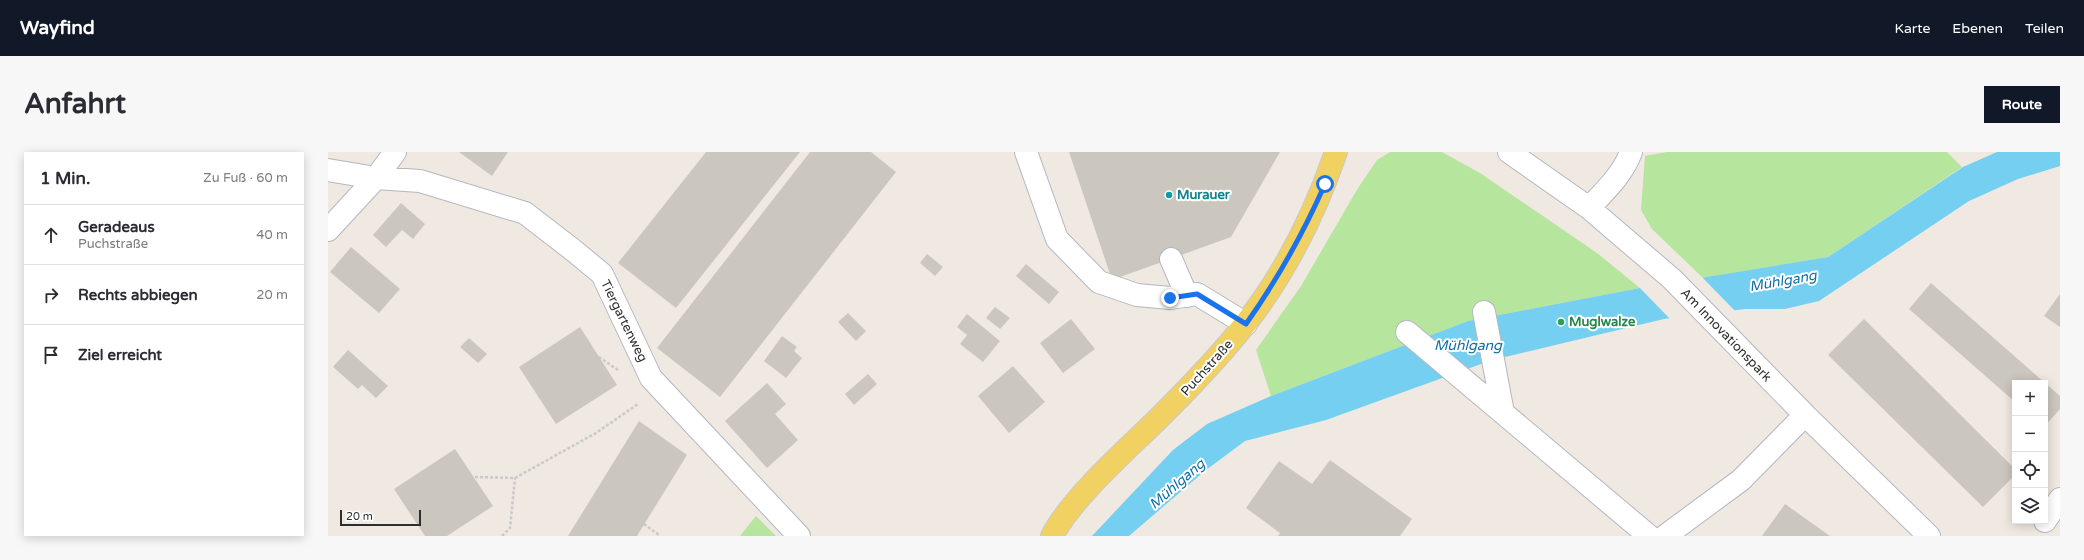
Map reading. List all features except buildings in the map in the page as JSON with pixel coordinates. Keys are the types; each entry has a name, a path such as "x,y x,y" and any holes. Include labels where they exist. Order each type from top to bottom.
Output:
{"main road":[{"name":"Puchstraße","path":"1052,536 1084,493 1200,376 1246,324 1266,296 1308,223 1325,184 1336,152"}],"street":[{"path":"328,230 376,178 395,152"},
{"path":"1026,152 1057,239 1099,282 1137,295 1170,298 1197,294 1246,324"},
{"name":"Am Innovationspark","path":"1508,152 1589,208 1672,279 1706,316 1929,536"},
{"path":"1589,208 1610,186 1628,161 1631,152"},
{"name":"Tiergartenweg","path":"328,170 376,178 420,180 524,213 602,274 651,378 799,536"},
{"path":"1171,259 1187,296"},
{"path":"1484,312 1503,413"},
{"path":"1408,332 1649,536"},
{"path":"1665,536 1741,480 1805,415"},
{"path":"2035,536 2052,514"}],"path":[{"path":"475,477 515,478 596,433 638,404"},
{"path":"502,536 510,528 515,478"},
{"path":"644,524 659,535"}],"green space":[{"path":"1390,152 1442,152 1480,173 1597,253 1640,288 1468,321 1271,396 1256,350 1301,286 1358,188 1377,160"},
{"path":"1667,152 1947,152 1962,167 1828,257 1703,278 1652,229 1641,210 1645,156"},
{"path":"756,516 776,536 740,536"}],"water":[{"name":"Mühlgang","path":"1997,152 2060,152 2060,166 2018,179 1969,201 1819,301 1785,309 1745,309 1664,319 1481,364 1326,420 1245,441 1206,470 1129,536 1092,536 1173,450 1207,424 1271,396 1468,321 1640,288 1828,257 1963,167"}],"pier":[{"path":"1701,276 1736,312 1671,320 1638,286"}],"place":[{"name":"Murauer","path":"1169,195"},
{"name":"Muglwalze","path":"1561,322"}],"route":[{"path":"1170,298 1197,294 1246,324 1266,296 1308,223 1325,184"}]}
